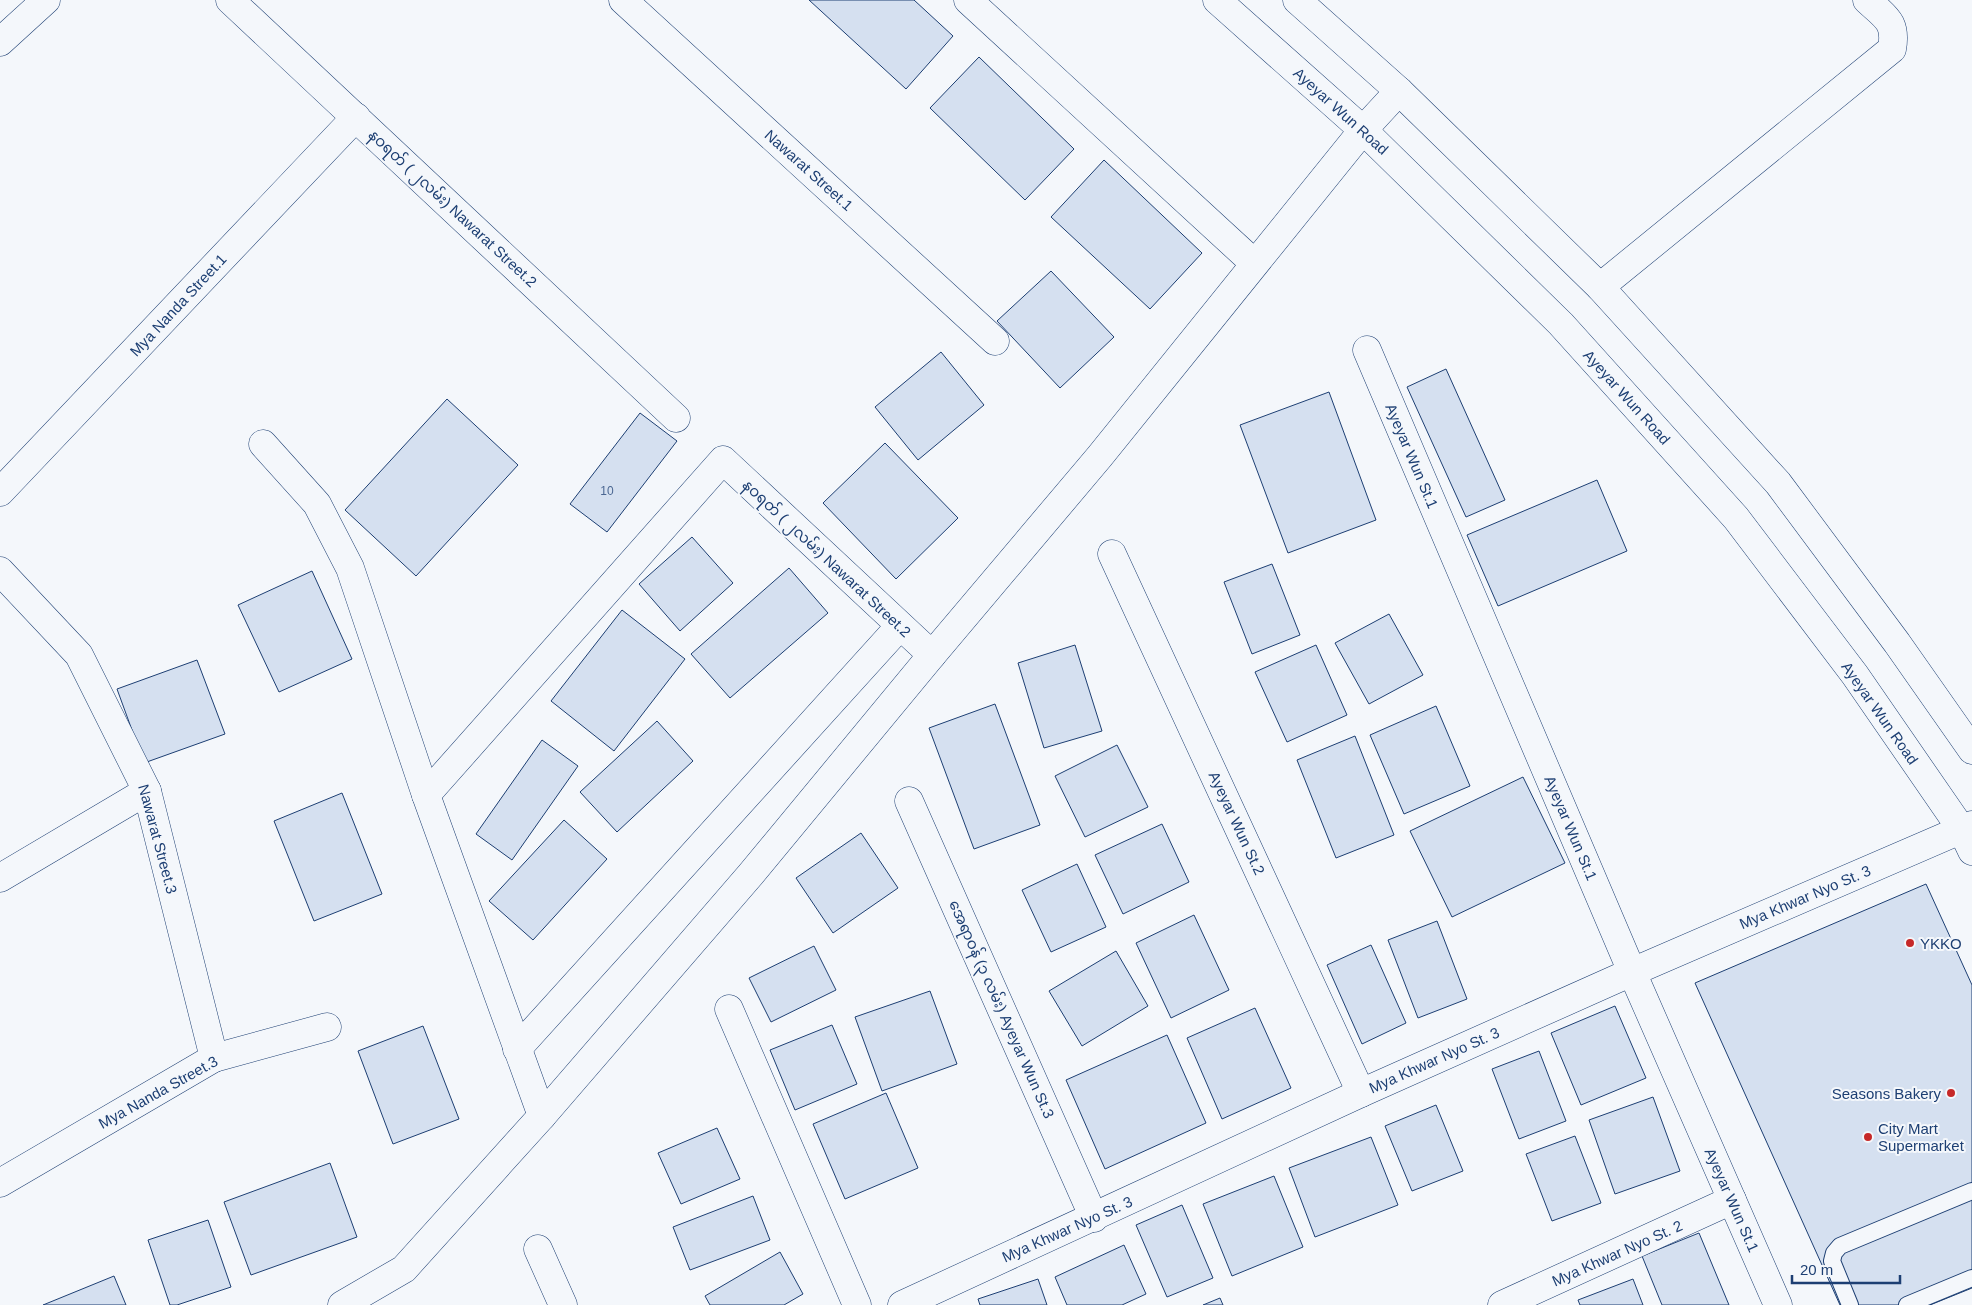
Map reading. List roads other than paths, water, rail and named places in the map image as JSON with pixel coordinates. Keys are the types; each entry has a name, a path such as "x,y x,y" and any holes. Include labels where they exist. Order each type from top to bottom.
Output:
{"street":[{"path":"0,42 46,0"},
{"name":"နဝရတ် ( ၂လမ်း) Nawarat Street.2","path":"230,0 676,418"},
{"name":"Nawarat Street.1","path":"623,0 995,341"},
{"path":"968,0 1254,263"},
{"name":"Ayeyar Wun Road","path":"1217,0 1363,130 1561,324 1736,518 1855,675 1969,835"},
{"path":"1297,0 1399,91 1600,287 1778,484 1897,643 1972,750"},
{"path":"1600,287 1892,49 1895,34 1890,22 1867,0"},
{"path":"342,1305 404,1269 542,1116 751,874 1100,456 1363,130 1399,91"},
{"name":"Mya Nanda Street.1","path":"0,492 356,117"},
{"name":"Ayeyar Wun St.1","path":"1367,350 1632,972 1778,1305"},
{"path":"263,444 317,504 350,568 426,795 542,1116"},
{"name":"နဝရတ် ( ၂လမ်း) Nawarat Street.2","path":"426,795 723,460 932,655"},
{"name":"Ayeyar Wun St.2","path":"1112,554 1361,1093"},
{"name":"Nawarat Street.3","path":"0,571 79,655 147,791 214,1058"},
{"path":"517,1049 900,626"},
{"path":"0,878 147,791"},
{"name":"အေရာဝန် (၃ လမ်း) Ayeyar Wun St.3","path":"910,801 1094,1218"},
{"name":"Mya Khwar Nyo St. 3","path":"902,1305 1094,1218 1361,1093 1632,972 1969,835"},
{"path":"729,1009 857,1305"},
{"name":"Mya Nanda Street.3","path":"0,1183 214,1058 327,1027"},
{"name":"Mya Khwar Nyo St. 2","path":"1502,1305 1732,1200"},
{"path":"538,1250 563,1305"}],"lane":[{"path":"1850,1305 1832,1261 1834,1253 1840,1246 1972,1191"},
{"path":"1907,1305 1972,1278"}],"place":[{"name":"YKKO","path":"1910,943"},
{"name":"Seasons Bakery","path":"1951,1093"},
{"name":"City Mart Supermarket","path":"1868,1137"}]}
